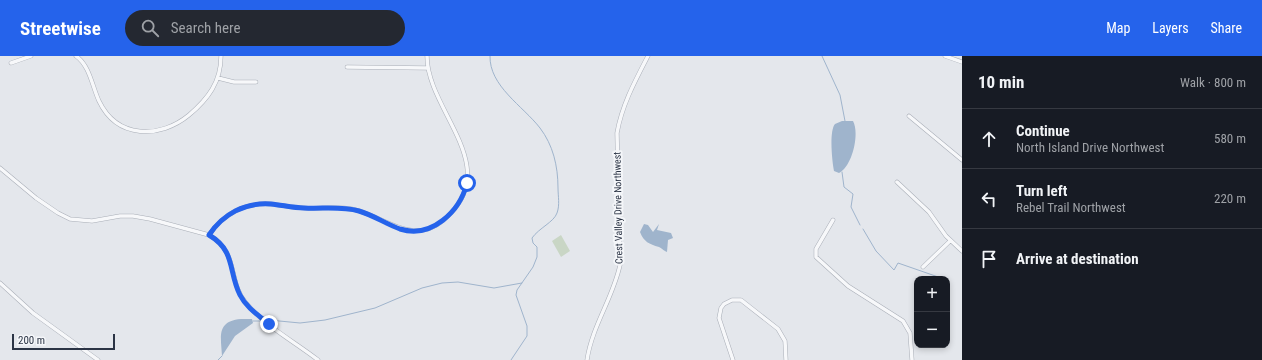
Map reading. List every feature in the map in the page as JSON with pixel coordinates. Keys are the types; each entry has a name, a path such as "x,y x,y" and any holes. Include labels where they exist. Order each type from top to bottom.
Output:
{"street":[{"path":"11,63 31,56"},
{"path":"76,56 86,68 99,101 107,113 124,126 139,132 163,131 181,122 206,100 218,78 221,56"},
{"path":"209,235 230,213 244,207 260,204 302,208 350,209 367,214 394,227 408,231 426,229 442,221 454,210 463,196 467,183 468,169 465,155 432,82 427,68 427,56"},
{"name":"Crest Valley Drive Northwest","path":"587,360 591,341 620,265 617,133 619,122 628,94 648,56"},
{"path":"946,56 962,62"},
{"path":"347,67 427,68"},
{"path":"218,78 234,82 256,82"},
{"path":"909,116 962,160"},
{"path":"0,168 36,198 58,214 70,219 92,221 120,216 133,216 150,218 209,235 221,244 229,255 239,293 247,304 269,324 318,360"},
{"path":"897,182 929,212 950,241 962,251"},
{"path":"833,220 816,249 816,256 848,286 903,321 910,333 912,360"},
{"path":"923,268 950,241"},
{"path":"0,283 33,313 98,360"},
{"path":"733,360 719,318 719,313 724,304 736,299 744,302 782,333 785,341 786,360"}],"green space":[{"path":"561,235 570,251 561,257 552,241"}],"water":[{"path":"842,121 853,121 856,134 854,150 848,164 844,170 839,173 834,171 832,133 835,124"},
{"path":"644,224 648,225 653,232 659,224 657,230 671,233 673,238 668,240 667,252 650,244 643,238 640,232"},
{"path":"252,319 253,323 235,336 222,356 221,336 224,327 227,323 233,320"}],"waterway":[{"path":"490,56 491,67 501,86 545,135 554,156 558,180 559,204 557,213 553,219 532,238 533,243 537,247 537,257 533,267 517,290 516,295 527,326 527,336 511,360"},
{"path":"822,56 840,95 845,121"},
{"path":"842,172 844,187 853,194 851,207 860,225"},
{"path":"863,229 876,251 894,270 898,263 935,276"},
{"path":"269,320 300,323 325,320 375,308 422,288 442,283 458,282 494,288 522,283"},
{"path":"253,321 260,321"},
{"path":"218,360 222,356"}],"route":[{"path":"269,324 243,299 239,293 229,255 216,239 209,235 213,229 230,213 244,207 260,204 313,209 343,208 359,211 394,227 408,231 417,231 435,226 449,216 463,196 467,183"}]}
